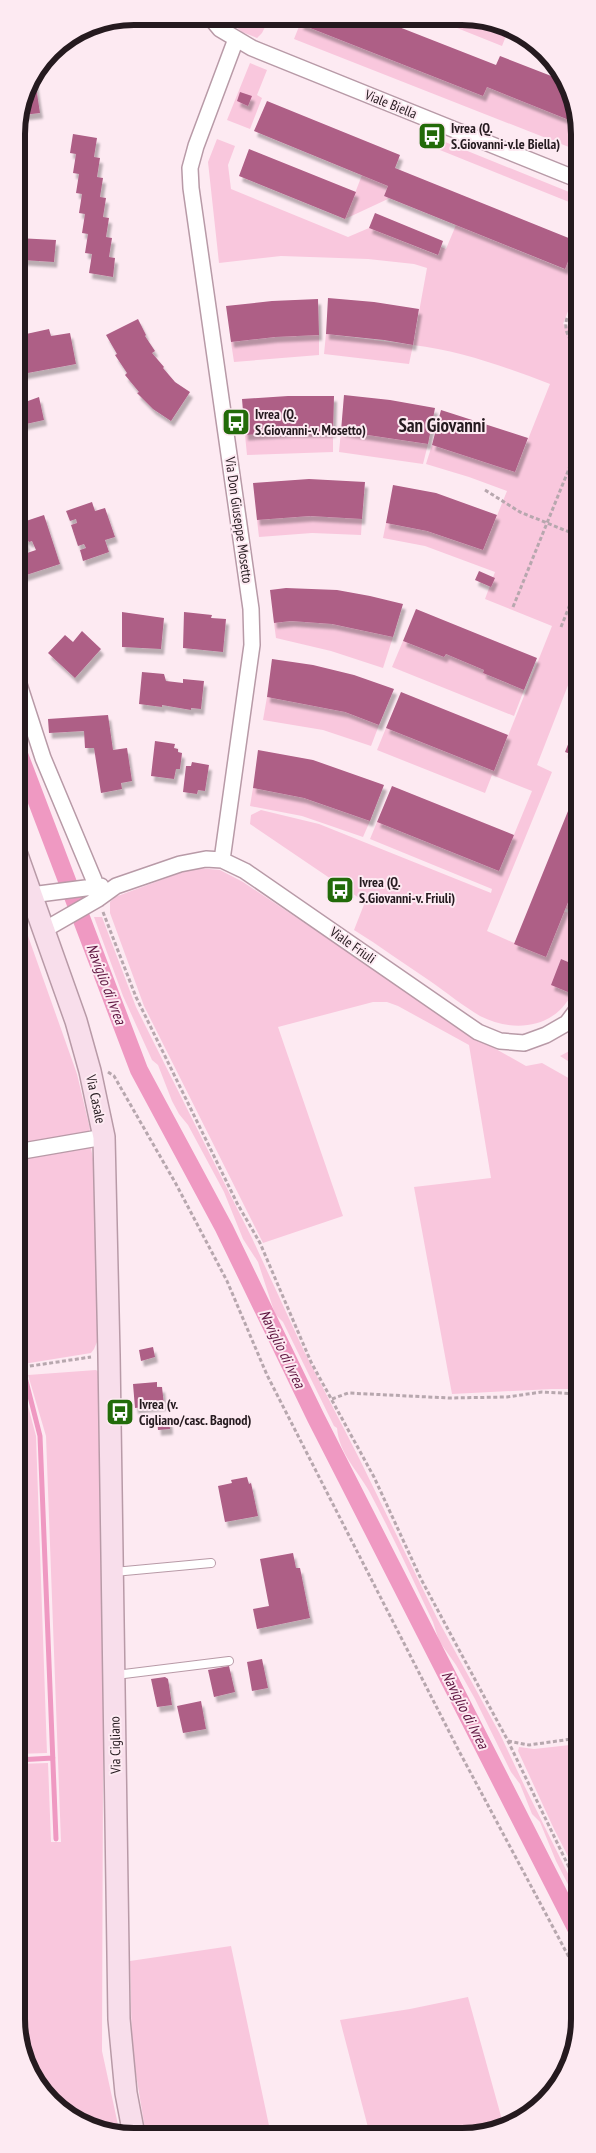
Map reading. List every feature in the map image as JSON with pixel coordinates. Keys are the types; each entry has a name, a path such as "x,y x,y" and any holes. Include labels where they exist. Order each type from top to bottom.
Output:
{"main road":[{"name":"Via Casale","path":"25,877 31,894 53,925 90,1071 104,1136 109,1355"},
{"name":"Via Cigliano","path":"109,1355 119,2018 126,2092 133,2128"}],"street":[{"name":"Viale Biella","path":"217,25 220,29 252,48 571,177"},
{"name":"Via Don Giuseppe Mosetto","path":"222,860 252,645 251,609 191,188 190,168 196,146 236,39"},
{"path":"25,702 44,758 94,880 96,893"},
{"name":"Viale Friuli","path":"53,925 96,893 192,860 222,860 245,870 478,1032 500,1041 524,1043 546,1035 567,1024 571,1018"},
{"name":"Viale Friuli","path":"31,894 57,892 96,893"},
{"path":"25,1151 104,1136"}],"lane":[{"path":"112,1573 211,1563"},
{"path":"114,1675 229,1661"}],"path":[{"path":"567,318 565,324 566,333 571,342"},
{"path":"513,607 571,464"},
{"path":"485,490 520,512 571,533"},
{"path":"561,627 571,602"},
{"path":"96,893 136,997 237,1203 260,1243 311,1362 374,1477 421,1579 508,1741 571,1870"},
{"path":"565,910 571,913"},
{"path":"90,1071 104,1070 114,1076 176,1184 227,1281 276,1392 459,1751 571,1959"},
{"path":"25,1367 109,1355"},
{"path":"332,1399 348,1393 440,1398 507,1397 542,1392 571,1394"},
{"path":"508,1741 529,1745 571,1739"}],"shaded area":[{"path":"234,25 266,25 257,38 242,32"},
{"path":"300,25 303,25 483,96 487,87 570,120 571,148 294,39"},
{"path":"450,25 483,27 507,35 502,46"},
{"path":"250,63 267,70 257,95 262,98 250,129 227,120"},
{"path":"428,135 571,193 571,203 425,144"},
{"path":"217,139 235,146 228,165 231,189 348,237 369,228 437,255 441,247 446,249 456,225 564,269 571,253 571,304 563,324 571,328 571,678 537,765 552,772 487,931 546,957 571,895 571,963 561,959 552,985 571,993 571,995 565,1005 544,1021 519,1026 506,1025 480,1016 467,1008 354,930 365,902 250,824 251,815 261,810 319,824 491,893 492,889 370,839 377,822 499,871 532,791 492,775 485,793 377,750 386,728 494,771 552,626 485,599 495,572 425,546 383,538 386,523 427,531 483,550 507,491 426,464 432,445 515,472 550,384 483,360 413,345 427,268 414,264 368,259 281,256 219,263 208,162"},
{"path":"362,175 388,186 384,196 390,198 345,219"},
{"path":"326,334 413,345 409,364 324,354"},
{"path":"319,335 319,355 234,362 231,342"},
{"path":"341,431 428,444 423,464 339,452"},
{"path":"333,432 333,452 247,455 245,435"},
{"path":"310,516 362,519 361,535 312,533 259,537 257,520"},
{"path":"291,621 332,624 393,637 383,668 331,651 276,638 274,623"},
{"path":"403,641 444,657 446,654 484,670 483,673 524,690 514,716 392,667"},
{"path":"267,697 345,712 379,725 371,746 323,730 263,720"},
{"path":"253,788 304,798 370,821 363,837 302,816 250,806"},
{"path":"198,868 220,870 243,882 480,1040 526,1066 542,1063 571,1079 571,1389 452,1394 414,1187 491,1178 469,1045 398,1006 387,1002 373,1002 278,1027 343,1216 263,1243 144,1006 110,913 110,902 115,897"},
{"path":"94,917 102,917 136,1007 252,1238 304,1351 360,1460 437,1618 500,1734 571,1880 571,1890 556,1861 540,1822 532,1814 520,1784 511,1772 475,1699 456,1665 439,1641 433,1622 386,1523 369,1491 349,1461 338,1437 337,1428 334,1426 283,1322 275,1314 258,1262 243,1239 224,1192 188,1125 172,1101 158,1065 152,1060 123,996"},
{"path":"25,928 77,1074 90,1129 87,1134 25,1145"},
{"path":"571,1050 571,1063 560,1056"},
{"path":"91,1148 94,1164 100,1335 91,1353 25,1364 25,1157"},
{"path":"96,1370 101,1374 104,1502 102,2051 118,2127 86,2117 52,2091 33,2061 26,2033 25,1764 48,1763 51,1842 61,1842 46,1436 28,1375"},
{"path":"25,1395 36,1436 47,1753 25,1754"},
{"path":"571,1745 571,1862 518,1751 519,1747 534,1749"},
{"path":"231,1946 270,2128 145,2128 132,2050 130,1961"},
{"path":"468,1997 502,2120 476,2127 462,2128 368,2128 340,2020 410,2009"}],"building":[{"path":"303,25 394,25 496,65 500,56 555,77 565,99 570,120 487,87 483,96"},
{"path":"36,86 40,113 27,115"},
{"path":"240,92 252,96 248,106 237,101"},
{"path":"267,101 400,155 395,168 571,239 571,254 565,269 384,196 388,186 254,131"},
{"path":"73,134 97,138 94,157 100,158 97,177 103,178 100,197 106,198 103,217 109,218 106,237 112,238 109,257 115,258 113,277 89,273 92,254 85,253 88,234 82,233 85,214 79,213 82,194 76,193 79,174 73,173 76,154 70,153"},
{"path":"249,149 356,192 345,219 239,176"},
{"path":"375,213 443,241 438,255 369,228"},
{"path":"25,238 56,240 54,262 25,260"},
{"path":"328,298 374,302 419,309 413,345 326,334"},
{"path":"318,299 319,335 231,342 226,306"},
{"path":"138,319 145,336 155,351 152,353 175,382 190,392 171,421 153,409 137,393 139,392 125,375 127,373 115,355 117,354 106,335"},
{"path":"49,329 51,336 70,333 76,364 25,374 25,334"},
{"path":"344,395 390,400 435,408 428,444 341,431"},
{"path":"334,396 333,432 245,435 242,399"},
{"path":"39,397 44,420 25,424 25,402"},
{"path":"441,410 528,438 515,472 432,445"},
{"path":"309,479 365,482 362,519 310,516 257,520 253,483"},
{"path":"393,485 436,493 497,515 483,550 427,531 386,523"},
{"path":"92,502 95,511 105,508 115,537 105,540 109,552 83,561 80,550 86,548 84,544 78,546 71,525 77,523 76,519 70,521 66,511"},
{"path":"44,515 60,564 25,575 25,549 27,553 36,550 32,541 25,540 25,521"},
{"path":"479,571 495,578 491,587 475,580"},
{"path":"286,588 337,590 403,604 393,637 332,624 291,621 274,623 270,590"},
{"path":"416,609 537,658 524,690 483,673 484,670 446,654 444,657 403,641"},
{"path":"122,612 164,618 161,649 122,647"},
{"path":"184,612 212,615 211,618 226,619 223,652 183,648"},
{"path":"82,631 101,649 75,678 48,653 65,635 73,642"},
{"path":"272,659 313,665 354,675 394,689 379,725 345,712 267,697"},
{"path":"142,672 164,674 166,681 183,683 183,679 204,681 201,709 191,708 191,710 162,705 162,707 139,704"},
{"path":"401,692 508,735 494,771 386,728"},
{"path":"108,715 113,750 127,748 132,781 121,783 122,789 101,793 94,748 85,748 84,731 49,733 48,719"},
{"path":"571,737 571,754 565,752"},
{"path":"155,741 175,744 174,748 182,753 180,769 176,769 174,779 151,776"},
{"path":"258,750 313,760 384,785 370,821 304,798 253,788"},
{"path":"192,762 209,765 205,791 198,790 197,794 183,792 186,766 191,766"},
{"path":"392,786 514,835 499,871 377,822"},
{"path":"571,804 571,895 546,957 514,944"},
{"path":"561,959 571,963 571,984 568,992 551,985"},
{"path":"153,1347 155,1357 141,1361 139,1350"},
{"path":"157,1382 157,1387 162,1387 164,1405 135,1408 133,1384"},
{"path":"169,1417 170,1429 158,1430 157,1418"},
{"path":"247,1477 249,1484 251,1483 258,1516 225,1522 218,1486 232,1483 231,1480"},
{"path":"293,1553 296,1568 300,1568 310,1618 257,1629 253,1609 269,1606 260,1559"},
{"path":"262,1659 268,1688 252,1691 247,1662"},
{"path":"229,1666 235,1692 214,1697 208,1670"},
{"path":"165,1677 168,1679 172,1705 157,1707 151,1679"},
{"path":"201,1701 206,1729 183,1733 177,1706"}],"waterway":[{"name":"Naviglio di Ivrea","path":"25,770 139,1070 224,1228 316,1418 571,1918"},
{"path":"25,1377 40,1436 56,1839"},
{"path":"25,1760 53,1758"}],"place":[{"name":"Ivrea (Q. S.Giovanni-v.le Biella)","path":"432,136"},
{"name":"Ivrea (Q. S.Giovanni-v. Mosetto)","path":"236,422"},
{"name":"Ivrea (Q. S.Giovanni-v. Friuli)","path":"340,890"},
{"name":"Ivrea (v. Cigliano/casc. Bagnod)","path":"120,1412"}],"district":[{"name":"San Giovanni","path":"442,425"}]}
